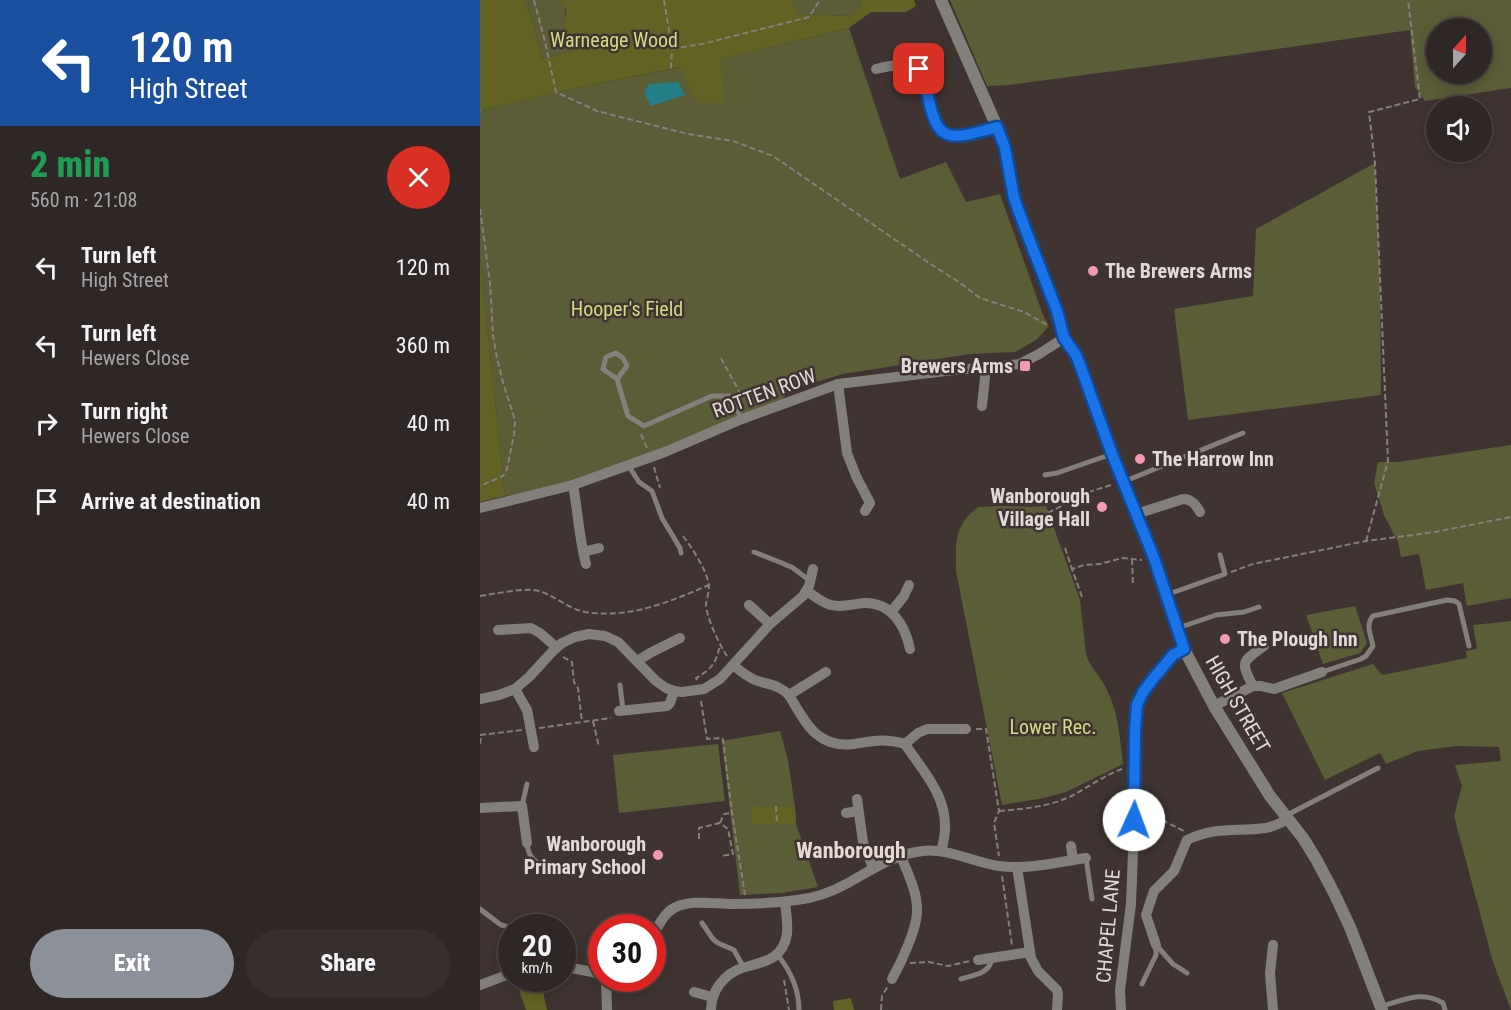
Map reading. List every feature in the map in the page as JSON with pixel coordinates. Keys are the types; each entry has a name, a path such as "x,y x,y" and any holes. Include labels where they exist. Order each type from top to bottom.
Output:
{"street":[{"name":"HIGH STREET","path":"940,0 997,127 1008,160 1014,198 1057,311 1064,338 1080,365 1112,454 1154,558 1184,649 1214,706 1270,796 1316,859 1350,927 1381,1008"},
{"path":"876,69 896,65 913,67 922,72 926,79 929,102 935,121 941,130 950,135 963,136 997,127"},
{"name":"ROTTEN ROW","path":"480,508 573,485 664,452 741,416 838,384 1020,364 1064,338"},
{"path":"982,406 986,368"},
{"path":"838,384 847,453 870,503 865,511"},
{"path":"573,485 586,564"},
{"path":"1136,514 1183,499 1194,504 1200,512"},
{"path":"583,552 599,548"},
{"path":"480,699 515,689 554,649 580,635 597,635 618,642 656,681 674,691 698,690 716,683 770,624 797,602 809,586 813,569"},
{"path":"891,612 904,596 909,585"},
{"path":"809,586 823,602 832,606 873,603 891,612 903,627 910,648"},
{"path":"749,605 770,624"},
{"path":"498,630 531,628 540,633 554,649"},
{"path":"637,661 680,638"},
{"path":"1252,686 1244,664 1247,658 1264,646"},
{"name":"CHAPEL LANE","path":"1121,1010 1120,990 1131,904 1135,717 1140,698 1152,680 1173,655 1184,649"},
{"path":"733,664 752,679 776,685 789,695 813,732 829,742 847,744 886,740 905,744 929,777 939,796 945,820 941,851"},
{"path":"789,695 826,672"},
{"path":"1214,706 1252,686 1274,689 1322,672"},
{"path":"515,689 527,710 534,747"},
{"path":"621,710 667,706 674,691"},
{"path":"905,744 927,729 966,729"},
{"path":"857,799 863,843 873,868"},
{"path":"480,808 522,806 527,843"},
{"path":"846,813 858,811"},
{"path":"1156,945 1146,915 1154,891 1174,871 1187,840 1217,830 1268,828 1287,818"},
{"path":"1071,846 1073,860"},
{"path":"666,915 678,906 699,903 785,902 825,894 892,858 923,851 941,851 1001,866 1017,867 1086,858"},
{"path":"892,979 915,923 917,908 901,855"},
{"path":"1017,867 1030,952 1038,971 1055,987 1058,994 1057,1010"},
{"path":"694,992 712,1005 716,989 727,977 744,968 765,963 775,956 787,935 785,902"},
{"path":"1273,945 1270,973 1273,1010"},
{"path":"978,960 1030,952"},
{"path":"480,985 498,978"},
{"path":"606,992 607,1010"}],"lane":[{"path":"617,379 627,366 623,358 616,353 606,357 603,369 617,379 628,416 644,426 712,396 729,396 741,416"},
{"path":"1124,482 1243,433"},
{"path":"1046,475 1112,454"},
{"path":"628,465 639,482 652,491 662,518 680,548 681,554"},
{"path":"754,552 793,568 809,586"},
{"path":"1166,596 1225,574 1220,555"},
{"path":"1322,672 1366,656 1373,646 1368,626 1372,616 1447,600 1459,604 1469,646"},
{"path":"1176,628 1216,615 1244,612 1259,607"},
{"path":"620,685 621,710"},
{"path":"1287,818 1378,768"},
{"path":"522,806 527,784"},
{"path":"527,843 532,860 543,866"},
{"path":"1086,858 1092,899"},
{"path":"480,909 498,923"},
{"path":"702,923 713,939 734,950 744,968"},
{"path":"1156,945 1173,964 1187,973"},
{"path":"1142,984 1156,955 1156,945"},
{"path":"775,956 783,961 795,985 799,1010"},
{"path":"961,979 987,970 992,957"},
{"path":"1381,1008 1419,996 1427,996 1443,1003 1445,1010"}],"path":[{"path":"534,0 556,92 597,111 688,134 733,141 773,156 980,298 1024,312 1049,326"},
{"path":"664,0 672,49 671,69"},
{"path":"672,49 702,44 809,17 820,0"},
{"path":"1366,541 1388,461 1376,163 1369,112 1420,99 1408,0"},
{"path":"480,209 490,283 493,335 504,386 515,420 507,469 503,476 480,486"},
{"path":"721,358 741,395 737,409 741,416"},
{"path":"1048,513 1086,493 1124,482"},
{"path":"1225,574 1252,564 1366,541 1435,532 1511,517"},
{"path":"1065,548 1082,597"},
{"path":"1072,569 1122,558 1143,560 1154,558"},
{"path":"1132,559 1133,585"},
{"path":"480,596 538,591 584,612 621,613 659,605 709,585"},
{"path":"720,645 717,658 709,671 696,678 707,739 722,738 723,740 746,904"},
{"path":"554,649 572,662 582,722"},
{"path":"480,744 481,735 616,717 621,710"},
{"path":"593,721 599,747"},
{"path":"966,729 986,729 999,811 994,823 1014,953"},
{"path":"999,811 1058,801 1070,797 1111,773 1135,766"},
{"path":"776,806 777,824"},
{"path":"720,824 724,814 732,813"},
{"path":"1159,819 1194,836"},
{"path":"699,839 699,828 720,824 728,830 733,854 721,856"},
{"path":"775,956 784,982 789,1010"},
{"path":"900,964 929,962 948,966 978,960"},
{"path":"881,1010 882,996 892,979"}],"green space":[{"name":"Warneage Wood","path":"480,0 524,0 533,22 542,59 574,50 564,36 565,8 557,0 792,0 797,14 851,16 861,5 858,0 914,0 916,6 906,12 871,12 849,28 721,59 724,103 696,103 680,67 562,91 480,111"},
{"path":"524,0 557,0 564,5 566,17 564,33 574,50 542,59 533,22"},
{"path":"792,0 858,0 861,5 851,16 796,14"},
{"path":"950,0 1511,0 1511,88 1458,96 1426,96 1425,101 1415,87 1410,30 1009,85 987,86"},
{"name":"Hooper's Field","path":"849,28 900,179 946,162 966,202 1000,194 1049,326 1036,340 1015,352 970,354 843,374 789,390 778,406 573,485 505,496 480,258 480,111 562,91 681,67 696,103 723,103 721,59"},
{"path":"1375,163 1380,275 1381,395 1188,420 1174,309 1253,296 1256,229"},
{"path":"480,258 505,496 480,502"},
{"path":"1511,445 1511,598 1467,606 1463,583 1426,590 1419,554 1401,557 1398,542 1384,515 1374,483 1378,462 1398,462"},
{"name":"Lower Rec.","path":"1046,506 1080,600 1086,654 1105,686 1113,705 1123,764 1066,792 1002,805 956,571 956,543 964,521 978,507"},
{"path":"1355,606 1367,643 1360,653 1323,664 1306,615"},
{"path":"1511,621 1511,1010 1493,962 1454,816 1462,786 1455,765 1501,761 1499,747 1456,746 1418,751 1386,764 1380,753 1325,780 1282,693 1373,664 1382,675 1467,658 1466,651 1477,649 1473,625"},
{"path":"780,731 788,760 796,824 818,887 782,893 740,895 722,741"},
{"path":"718,744 725,801 619,813 613,755"},
{"path":"752,806 795,807 796,824 752,824"},
{"path":"520,992 543,992 547,1010 526,1010"},
{"path":"851,998 854,1010 834,1010 833,1001"}],"water":[{"path":"678,82 685,95 651,106 644,93 649,84"}],"place":[{"name":"The Brewers Arms","path":"1093,271"},
{"name":"Brewers Arms","path":"1025,366"},
{"name":"The Harrow Inn","path":"1140,459"},
{"name":"Wanborough Village Hall","path":"1102,507"},
{"name":"The Plough Inn","path":"1225,639"},
{"name":"Wanborough Primary School","path":"658,855"}],"district":[{"name":"Wanborough","path":"851,850"}],"route":[{"path":"919,69 926,79 933,116 941,130 955,137 997,127 1008,160 1014,198 1057,311 1064,338 1080,365 1112,454 1154,558 1184,649 1173,655 1152,680 1137,705 1134,820"}]}
